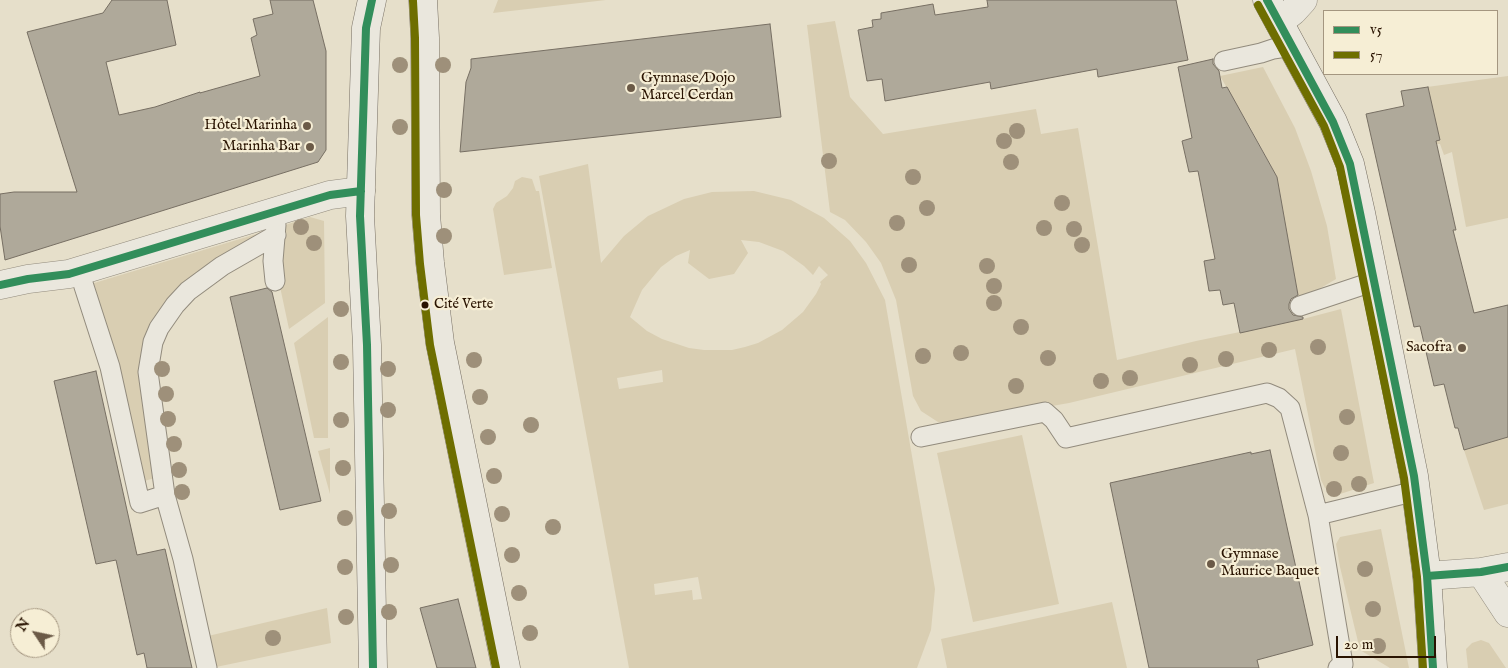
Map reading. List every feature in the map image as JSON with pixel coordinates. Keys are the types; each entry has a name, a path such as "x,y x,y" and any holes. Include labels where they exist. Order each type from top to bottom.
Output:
{"main road":[{"path":"372,0 366,28 360,216 367,345 373,668"},
{"path":"423,0 426,215 431,272 440,343 506,668"},
{"path":"1303,0 1293,11 1273,11 1333,122 1350,164 1362,213 1416,491 1427,576 1433,668"},
{"path":"0,286 28,279 69,274 276,223 330,195 361,191"},
{"path":"1427,576 1481,572 1508,567"},
{"path":"1481,572 1508,613"}],"lane":[{"path":"1224,62 1261,54 1273,49 1293,46"},
{"path":"275,282 273,261 276,223"},
{"path":"207,668 183,559 165,494 148,372 153,342 166,317 188,291 276,223"},
{"path":"79,271 110,367 140,503 165,494"},
{"path":"1300,306 1375,281"},
{"path":"920,437 1045,412 1054,420 1066,438 1267,393 1279,398 1290,408 1318,515 1345,667"},
{"path":"1318,515 1416,491"}],"shaded area":[{"path":"498,0 606,0 493,13"},
{"path":"835,21 850,97 883,134 1036,109 1041,134 1078,128 1117,360 1341,309 1374,483 1337,495 1325,488 1321,480 1295,349 1069,403 955,423 938,422 921,411 913,396 896,300 881,263 866,242 845,220 830,212 807,25"},
{"path":"1263,67 1295,128 1311,171 1327,226 1336,279 1299,301 1276,175 1220,76"},
{"path":"1508,76 1508,218 1466,227 1452,152 1444,155 1440,144 1437,144 1436,141 1440,140 1427,87"},
{"path":"588,164 601,263 624,236 648,216 684,199 712,192 754,191 791,200 824,218 850,241 866,263 885,300 935,589 931,630 917,668 629,668 539,176","holes":["741,240 759,242 783,251 813,275 819,266 828,275 820,282 821,284 816,294 803,312 782,330 758,343 745,347 732,350 704,350 689,348 662,339 647,331 630,317 642,290 661,267 676,256 690,250 688,263 709,279 734,274 748,253","662,370 663,382 619,389 617,378","698,577 702,599 693,600 692,590 655,595 654,584"]},
{"path":"522,177 532,179 536,191 539,191 552,268 504,275 493,209 496,203 507,196 513,188 515,181"},
{"path":"310,217 324,221 325,303 289,329 279,282 282,226"},
{"path":"273,229 153,323 158,477 141,482 91,284"},
{"path":"1508,305 1508,504 1484,510 1464,450 1469,314"},
{"path":"328,317 328,438 314,438 294,343"},
{"path":"1022,435 1059,604 973,622 937,453"},
{"path":"330,448 330,494 318,451"},
{"path":"1381,529 1409,668 1390,668 1360,650 1340,567 1336,544 1340,537"},
{"path":"1112,602 1127,668 947,668 941,639"},
{"path":"327,608 331,643 216,667 208,636"},
{"path":"1481,640 1489,643 1506,668 1468,668 1466,649 1472,643"}],"building":[{"path":"112,0 167,0 176,45 106,62 119,115 155,107 200,92 260,76 251,38 257,35 253,19 273,14 270,0 313,0 326,51 326,150 318,162 5,260 0,226 0,194 14,192 77,192 27,32 103,13"},
{"path":"987,0 1176,0 1188,60 1098,77 1097,69 991,89 990,82 885,101 882,79 867,81 858,30 873,27 872,20 881,19 881,13 933,4 935,15 988,7"},
{"name":"Gymnase/Dojo Marcel Cerdan","path":"770,24 781,117 460,152 466,82 471,68 471,59"},
{"path":"1213,59 1213,64 1219,71 1222,88 1227,87 1277,177 1298,295 1291,299 1289,309 1293,315 1303,317 1303,319 1240,333 1234,303 1223,305 1220,290 1209,291 1204,261 1215,259 1198,171 1189,172 1182,141 1192,138 1178,67"},
{"path":"1428,87 1440,140 1436,141 1456,230 1453,230 1474,313 1508,305 1508,437 1464,450 1458,428 1455,428 1444,384 1434,386 1420,326 1414,327 1366,114 1404,106 1401,91"},
{"path":"267,288 272,292 321,501 280,510 230,297"},
{"path":"96,371 137,555 165,549 192,668 147,668 144,653 137,655 116,560 96,564 54,381"},
{"name":"Gymnase Maurice Baquet","path":"1270,450 1313,645 1257,660 1259,668 1149,668 1110,483 1251,452 1251,454"},
{"path":"458,599 476,668 437,668 420,608"}],"transit line":[{"name":"v5","path":"372,0 366,28 360,216 367,345 373,668"},
{"name":"v5","path":"1267,0 1333,122 1350,164 1414,476 1427,576 1433,668"},
{"name":"57","path":"413,1 416,215 430,345 496,668"},
{"name":"57","path":"1258,5 1324,126 1340,167 1404,478 1417,577 1423,668"},
{"name":"v5","path":"0,285 28,279 69,274 330,195 361,191"},
{"name":"v5","path":"1427,576 1481,572 1508,567"}],"place":[{"name":"Gymnase/Dojo Marcel Cerdan","path":"631,88"},
{"name":"Hôtel Marinha","path":"307,126"},
{"name":"Marinha Bar","path":"310,147"},
{"name":"Cité Verte","path":"425,305"},
{"name":"Sacofra","path":"1462,348"},
{"name":"Gymnase Maurice Baquet","path":"1211,564"}]}
